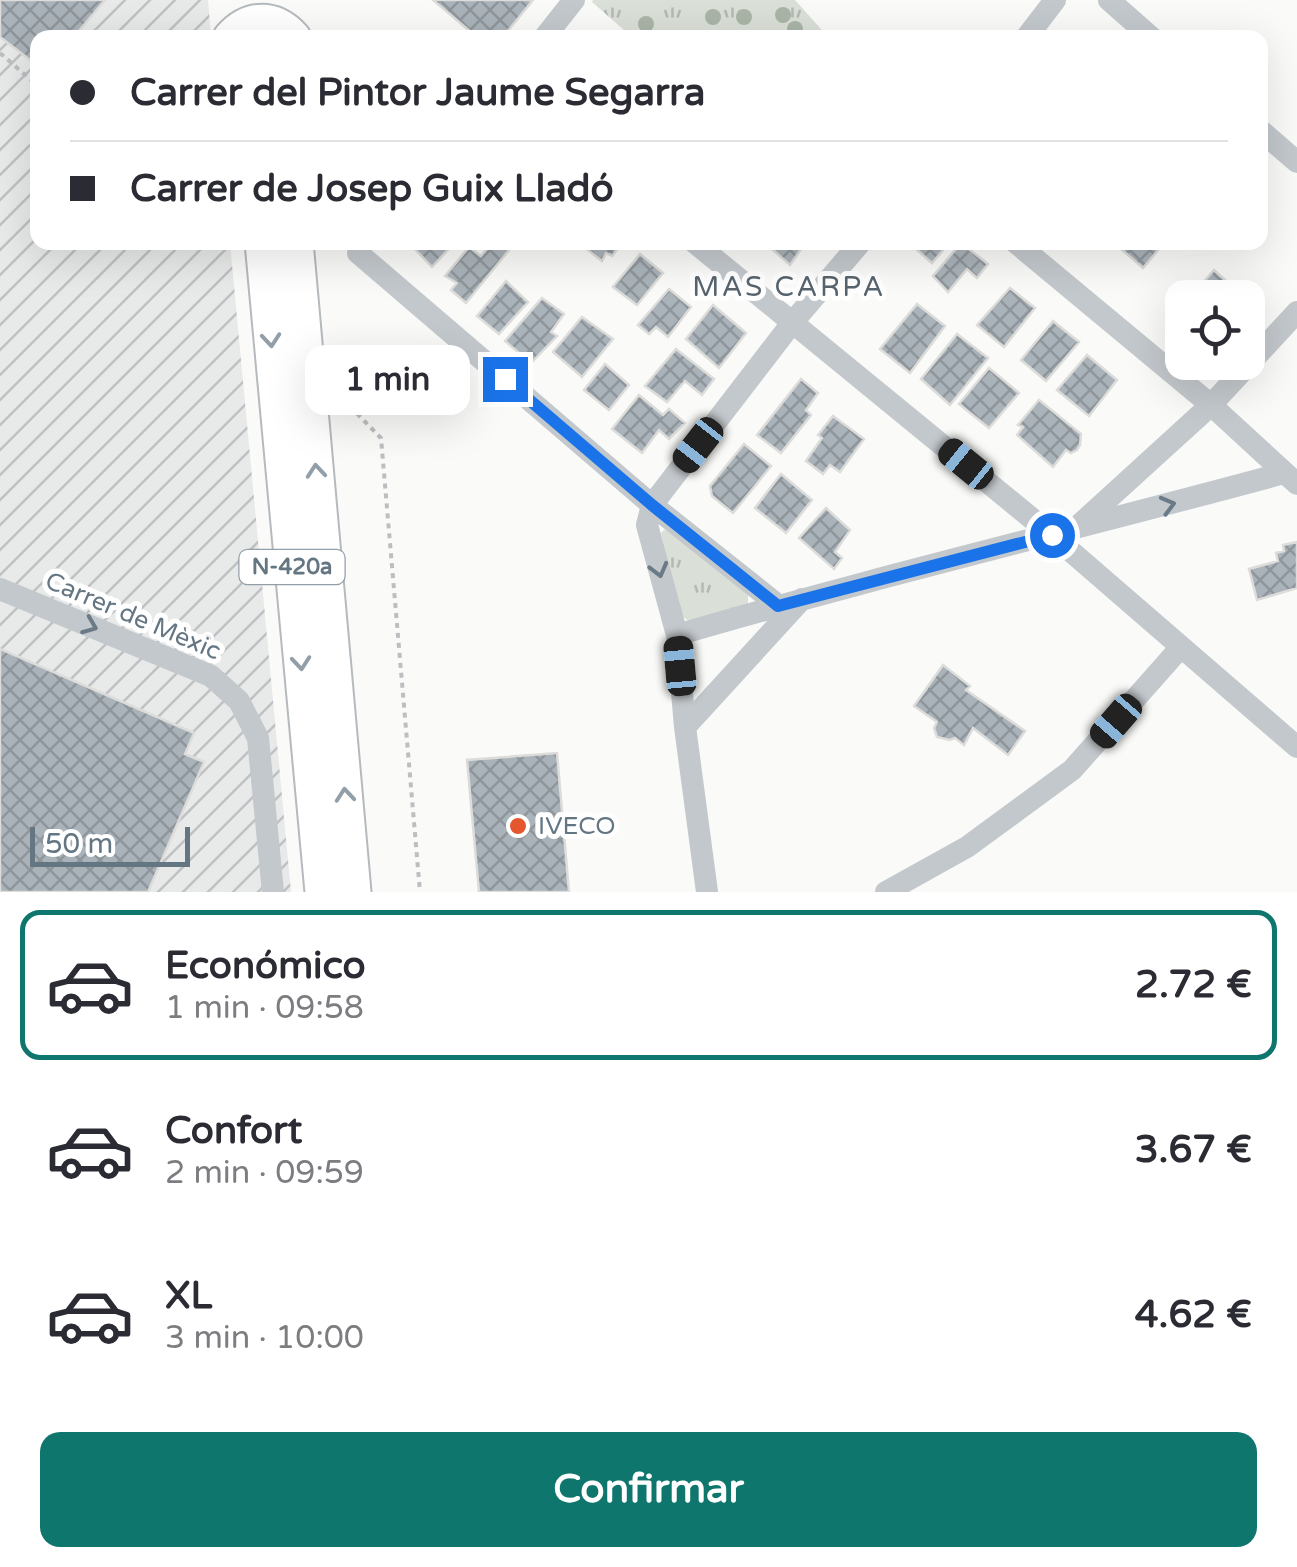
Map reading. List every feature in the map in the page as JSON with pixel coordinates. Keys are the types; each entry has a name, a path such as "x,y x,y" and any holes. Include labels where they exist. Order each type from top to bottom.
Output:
{"main road":[{"path":"235,24 267,22 291,26"},
{"name":"N-420a","path":"263,250 323,892"},
{"name":"N-420a","path":"296,250 353,892"}],"street":[{"path":"550,30 574,0"},
{"path":"1032,30 1055,0"},
{"path":"1109,0 1143,30"},
{"path":"1268,137 1297,162"},
{"path":"704,250 1063,532 1181,646 1297,746"},
{"path":"706,892 677,635 648,525 652,505 792,323 854,250"},
{"path":"1025,250 1211,405 1291,478"},
{"path":"358,253 652,505 778,606"},
{"path":"1063,532 1211,405 1295,314"},
{"path":"677,635 1063,532 1291,478"},
{"name":"Carrer de Mèxic","path":"0,589 212,676 238,701 258,738 273,892"},
{"path":"685,726 802,599"},
{"path":"886,892 967,847 1072,770 1181,646"}],"path":[{"path":"0,53 30,79"},
{"path":"307,362 380,438 420,892"}],"shaded area":[{"path":"0,0 208,0 210,30 30,30 30,250 231,250 291,892 0,892"}],"green space":[{"path":"795,0 822,30 624,30 592,2"},
{"path":"664,530 748,595 748,604 694,620 681,615 661,533"}],"building":[{"path":"0,0 105,0 80,30 30,30 30,60 0,37"},
{"path":"433,0 533,0 509,30 469,30"},
{"path":"416,250 448,250 432,267"},
{"path":"467,250 481,256 486,250 509,250 466,303 451,290 457,283 445,276"},
{"path":"588,250 617,250 612,256 606,253 602,261"},
{"path":"773,250 800,250 790,265"},
{"path":"917,250 943,250 932,263"},
{"path":"955,250 970,250 988,264 977,278 967,269 948,292 933,276"},
{"path":"1122,250 1158,250 1143,268"},
{"path":"640,254 663,273 637,305 613,287"},
{"path":"1214,270 1225,280 1205,280"},
{"path":"506,281 528,302 499,334 477,316"},
{"path":"1010,288 1035,308 1004,347 977,325"},
{"path":"669,289 691,307 668,337 656,327 649,334 638,325"},
{"path":"542,298 564,314 551,332 557,336 531,363 505,341"},
{"path":"917,304 945,326 910,373 880,349"},
{"path":"713,305 746,333 719,368 686,339"},
{"path":"582,317 613,339 582,377 553,352"},
{"path":"1053,321 1079,342 1046,381 1021,360"},
{"path":"957,334 988,358 950,405 921,379"},
{"path":"676,349 714,379 702,395 685,381 667,402 645,386"},
{"path":"1087,355 1117,380 1089,416 1057,390"},
{"path":"605,364 629,385 609,410 584,390"},
{"path":"989,368 1019,393 989,428 959,404"},
{"path":"801,379 818,393 806,410 811,415 781,453 757,435"},
{"path":"639,395 663,415 669,409 685,423 669,439 659,430 642,453 612,429"},
{"path":"1039,400 1081,434 1077,450 1066,450 1053,467 1017,435 1023,427 1018,425"},
{"path":"833,416 864,439 840,472 830,465 823,474 806,461 822,438 818,435"},
{"path":"744,444 771,466 733,513 712,496 710,486"},
{"path":"781,474 812,500 786,533 755,508"},
{"path":"826,508 850,530 835,552 842,558 834,569 799,538"},
{"path":"1297,542 1297,588 1257,600 1249,569 1278,561 1276,553 1284,551 1283,545"},
{"path":"0,649 194,733 185,754 204,762 148,892 0,892"},
{"path":"943,665 970,686 966,690 1025,731 1008,755 973,728 964,745 955,738 937,737 937,722 914,706"},
{"name":"IVECO","path":"557,753 569,892 479,892 467,760"}],"place":[{"name":"IVECO","path":"518,826"}],"district":[{"name":"MAS CARPA","path":"789,287"}],"route":[{"path":"505,379 778,606 1052,535"}]}
